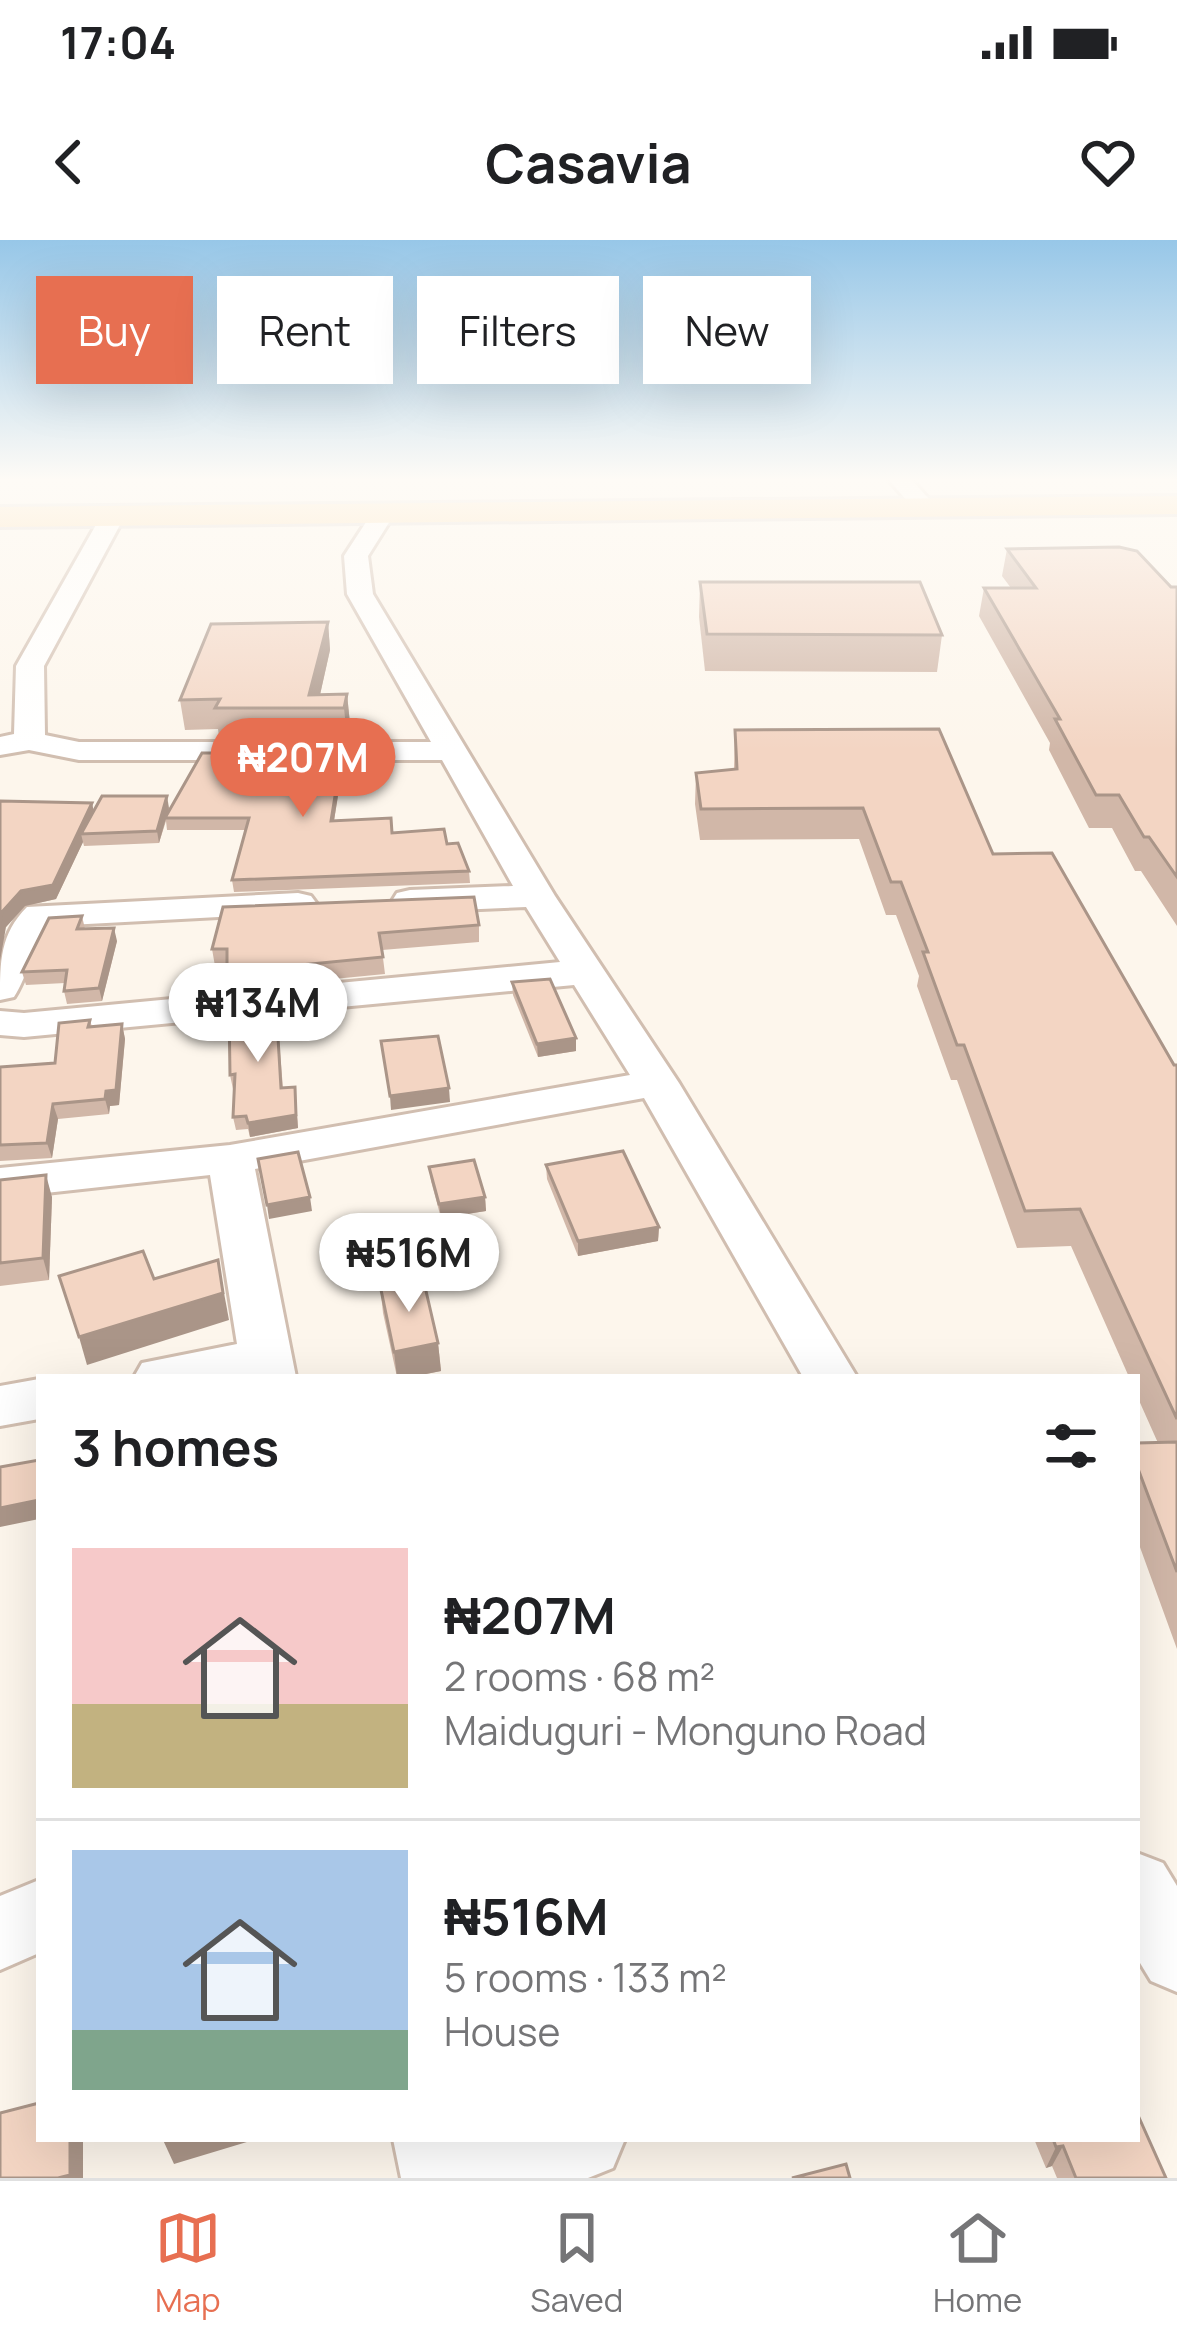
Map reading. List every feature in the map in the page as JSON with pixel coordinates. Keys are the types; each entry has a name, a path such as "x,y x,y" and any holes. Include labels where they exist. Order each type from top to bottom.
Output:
{"street":[{"path":"80,568 34,639 15,743 79,751 451,751"},
{"path":"357,568 360,594 451,751 583,972 657,1083 828,1374"},
{"path":"371,902 537,896"},
{"path":"0,988 9,943 40,915 323,904"},
{"path":"0,1022 24,1025 583,972"},
{"path":"0,1183 230,1159 657,1083"},
{"path":"196,1374 267,1368 230,1159"},
{"path":"0,1406 36,1400"},
{"path":"0,1934 36,1917"},
{"path":"435,2142 442,2178"},
{"path":"477,2178 576,2142"}],"building":[{"path":"1021,568 1153,568 1171,587 1177,587 1177,877 1149,837 1144,837 1119,795 1096,795 1055,719 1060,719 984,588 1036,588"},
{"path":"700,582 920,582 942,635 707,634"},
{"path":"328,622 309,695 347,694 344,708 215,708 220,699 180,700 211,624"},
{"path":"939,729 993,854 1052,853 1177,1065 1177,1419 1080,1209 1025,1211 964,1045 957,1045 901,882 891,882 863,808 701,809 696,773 737,769 735,730"},
{"path":"202,753 342,753 331,821 391,818 392,833 444,829 447,844 458,843 469,871 232,880 249,818 165,818"},
{"path":"102,796 167,796 157,831 81,834"},
{"path":"0,801 92,803 53,885 21,891 2,912 0,924"},
{"path":"474,897 479,925 379,933 383,957 227,972 227,949 212,949 223,907"},
{"path":"82,916 77,929 114,928 99,988 64,991 67,970 22,972 49,918"},
{"path":"550,979 576,1038 537,1044 512,982"},
{"path":"276,1004 281,1088 295,1087 296,1115 248,1123 246,1116 233,1117 229,1009"},
{"path":"90,1020 88,1027 122,1024 116,1090 106,1091 105,1099 53,1104 47,1143 0,1145 0,1067 55,1063 59,1023"},
{"path":"438,1036 449,1088 390,1096 381,1041"},
{"path":"623,1151 659,1227 578,1241 546,1165"},
{"path":"298,1152 310,1197 267,1205 258,1159"},
{"path":"474,1160 485,1197 439,1204 429,1167"},
{"path":"46,1175 43,1258 0,1263 0,1180"},
{"path":"143,1251 154,1279 218,1260 223,1293 79,1337 59,1276"},
{"path":"423,1278 438,1343 394,1352 380,1285"},
{"path":"1177,1442 1177,1572 1140,1474 1140,1443"},
{"path":"36,1461 36,1501 0,1508 0,1467"},
{"path":"36,2104 36,2142 70,2142 70,2175 0,2178 0,2113"},
{"path":"1140,2120 1166,2178 1076,2178 1063,2146 1056,2147 1054,2142 1140,2142"},
{"path":"846,2164 850,2178 792,2178"}]}
